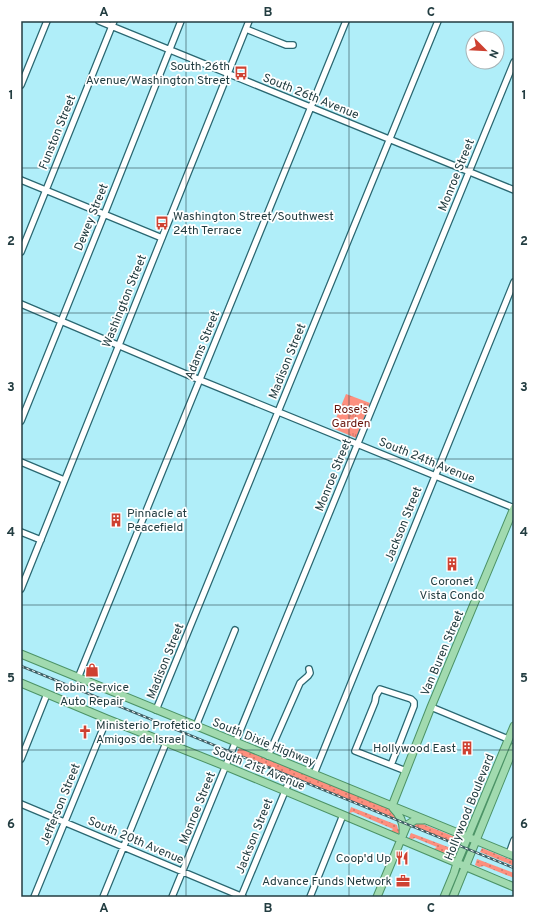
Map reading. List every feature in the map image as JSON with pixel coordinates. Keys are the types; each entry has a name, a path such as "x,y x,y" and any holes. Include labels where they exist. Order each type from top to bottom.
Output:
{"main road":[{"name":"Van Buren Street","path":"392,806 514,508"},
{"name":"South Dixie Highway","path":"21,654 511,855"},
{"name":"South 21st Avenue","path":"21,683 107,720 226,766 286,787 343,815 402,836 457,863 514,887"},
{"name":"Hollywood Boulevard","path":"453,897 466,867 472,839 485,797 514,726"},
{"name":"Hollywood Boulevard","path":"444,897 457,863 472,839 493,798 514,747"},
{"path":"485,797 493,798"},
{"path":"392,806 397,812 404,826 402,836"},
{"path":"377,897 408,824 415,820 427,821"}],"street":[{"path":"21,86 47,21"},
{"name":"South 26th Avenue","path":"100,21 113,23 228,74 514,190"},
{"name":"Dewey Street","path":"21,422 181,21"},
{"name":"Washington Street","path":"21,589 249,21"},
{"name":"Adams Street","path":"78,678 346,21"},
{"name":"Madison Street","path":"156,710 438,21"},
{"name":"Funston Street","path":"21,252 113,23"},
{"path":"246,29 286,45 293,45"},
{"name":"Monroe Street","path":"172,897 514,62"},
{"path":"21,180 162,238"},
{"name":"Jackson Street","path":"314,774 514,282"},
{"name":"South 24th Avenue","path":"21,304 200,380 514,508"},
{"path":"21,462 64,480"},
{"path":"21,532 40,540"},
{"path":"196,726 235,630"},
{"path":"268,756 300,683 310,673 309,669"},
{"path":"390,765 406,728 414,702 411,699 380,689 355,751 390,765 406,771"},
{"path":"21,759 47,694"},
{"path":"432,707 508,739"},
{"name":"Jefferson Street","path":"34,897 107,720"},
{"path":"103,897 166,743"},
{"name":"Jackson Street","path":"242,897 286,787"},
{"name":"South 20th Avenue","path":"21,804 242,897"},
{"path":"310,897 343,815"},
{"path":"511,855 514,840"}],"green space":[{"name":"Rose's Garden","path":"346,394 370,403 356,438 332,428"},
{"path":"239,748 393,809 400,821 236,754"},
{"path":"351,807 397,825 398,829 402,831 400,834 391,831 393,829 353,812 349,813"},
{"path":"418,822 460,839 458,845 413,827"},
{"path":"411,833 456,850 454,857 434,849 437,847 415,838 409,838"},
{"path":"482,848 514,861 514,866 480,852"},
{"path":"477,859 514,873 514,878 484,866 479,867 475,865"}],"railway":[{"path":"21,666 514,868"}],"place":[{"name":"South 26th Avenue/Washington Street","path":"241,73"},
{"name":"Washington Street/Southwest 24th Terrace","path":"162,223"},
{"name":"Pinnacle at Peacefield","path":"116,520"},
{"name":"Coronet Vista Condo","path":"452,564"},
{"name":"Robin Service Auto Repair","path":"92,670"},
{"name":"Ministerio Profetico Amigos de Israel","path":"85,732"},
{"name":"Hollywood East","path":"467,748"},
{"name":"Coop'd Up","path":"402,858"},
{"name":"Advance Funds Network","path":"403,881"}]}
